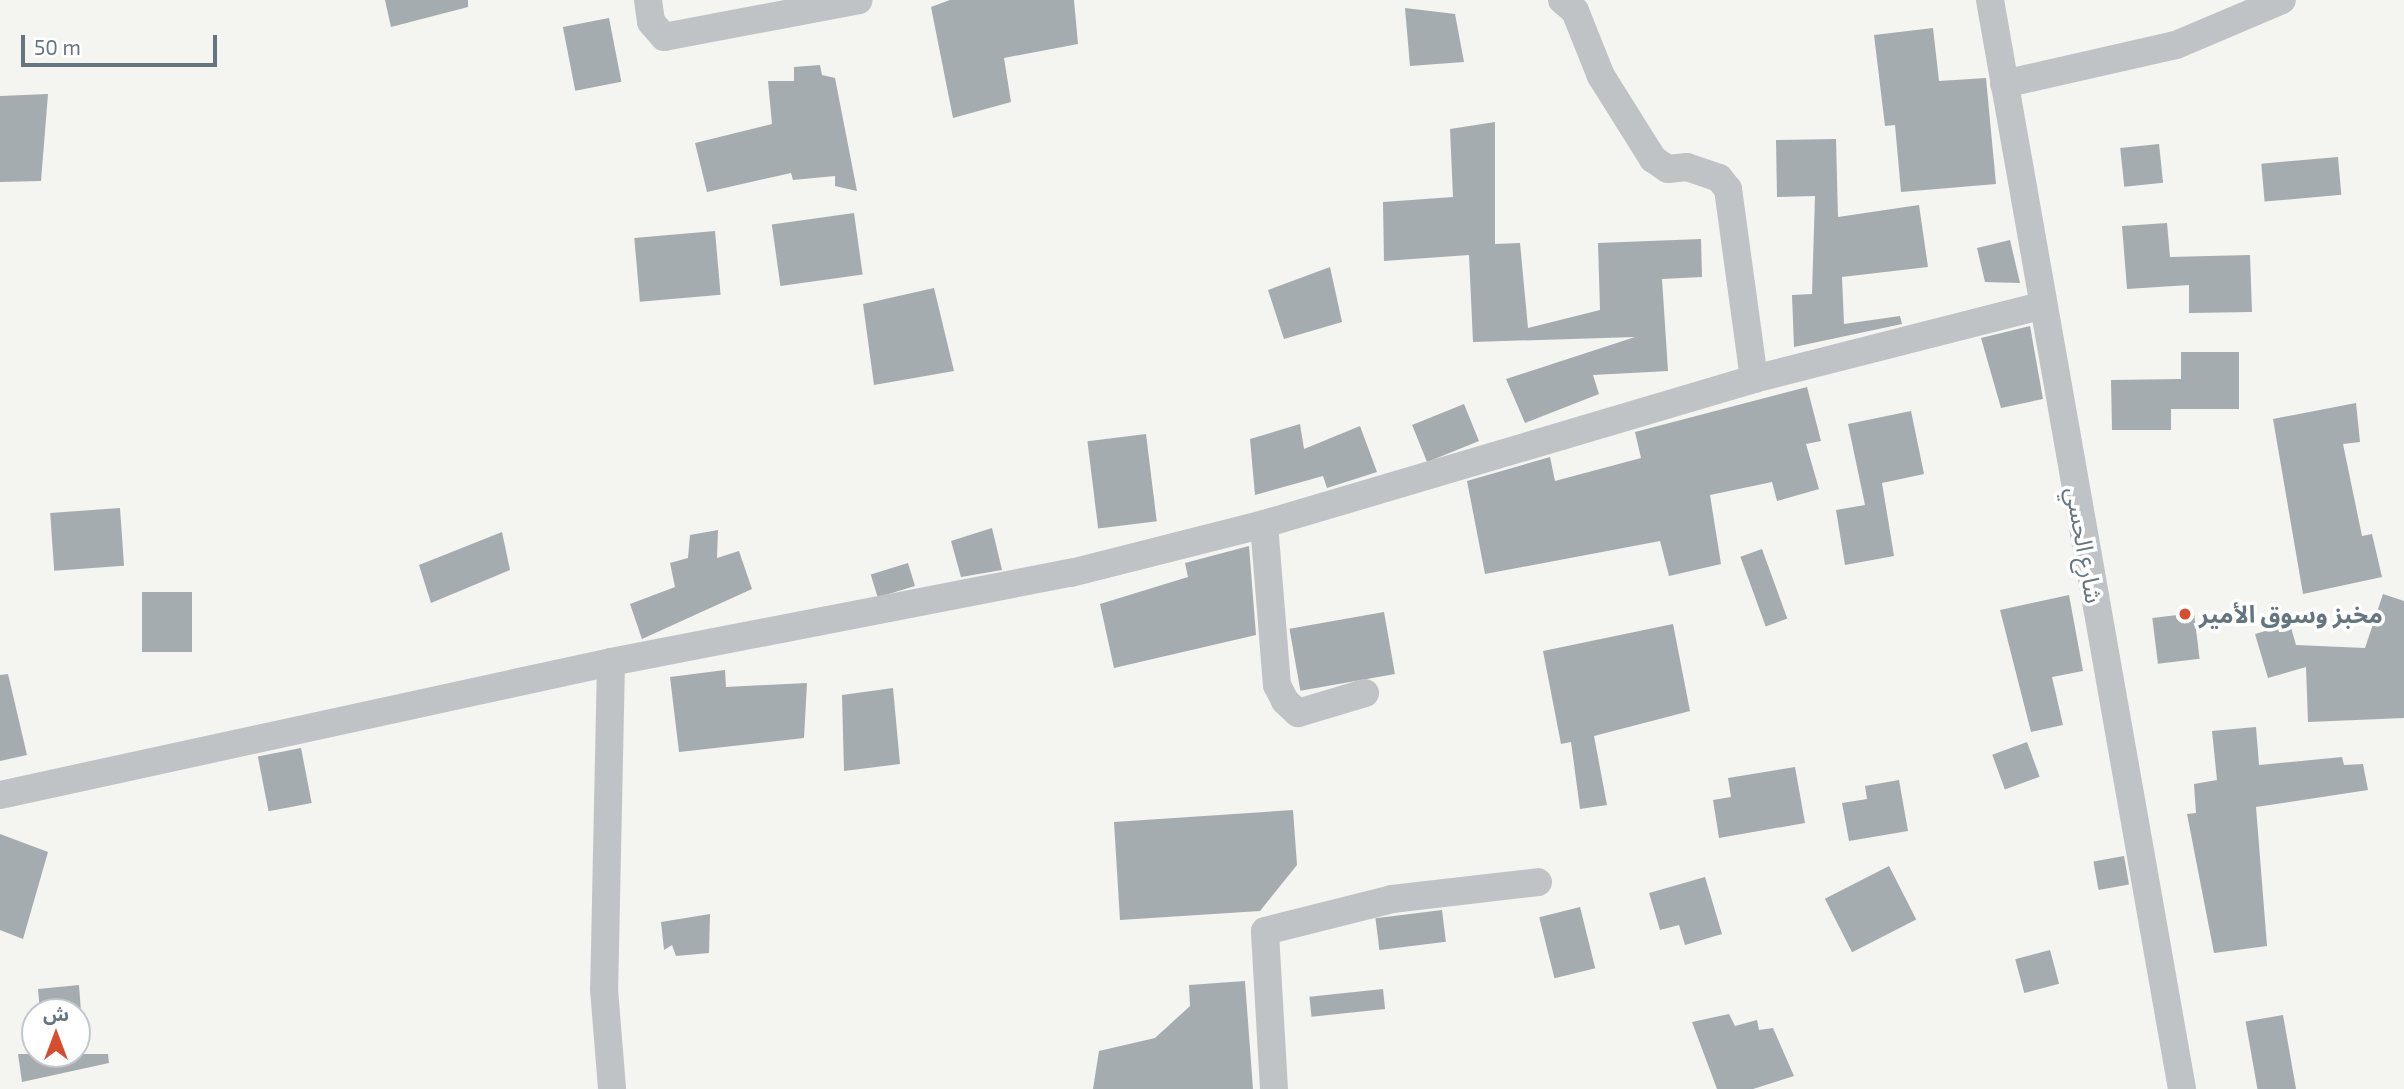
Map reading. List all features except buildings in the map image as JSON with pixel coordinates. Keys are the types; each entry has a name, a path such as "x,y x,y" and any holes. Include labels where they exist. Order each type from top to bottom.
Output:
{"street":[{"path":"648,0 651,22 664,37 848,1"},
{"path":"1562,0 1574,11 1601,76 1653,159 1668,169 1687,167 1719,178 1728,189 1754,379"},
{"name":"شارع الحسي","path":"1990,0 2040,306 2182,1089"},
{"path":"2004,84 2176,45 2282,0"},
{"path":"0,795 611,662 1071,573 1264,524 1754,379 2040,306"},
{"path":"1264,524 1277,685 1284,701 1298,713 1365,693"},
{"path":"611,662 604,989 612,1089"},
{"path":"1274,1089 1265,931 1392,899 1538,882"}],"place":[{"name":"مخبز وسوق الأمير","path":"2185,614"}]}
